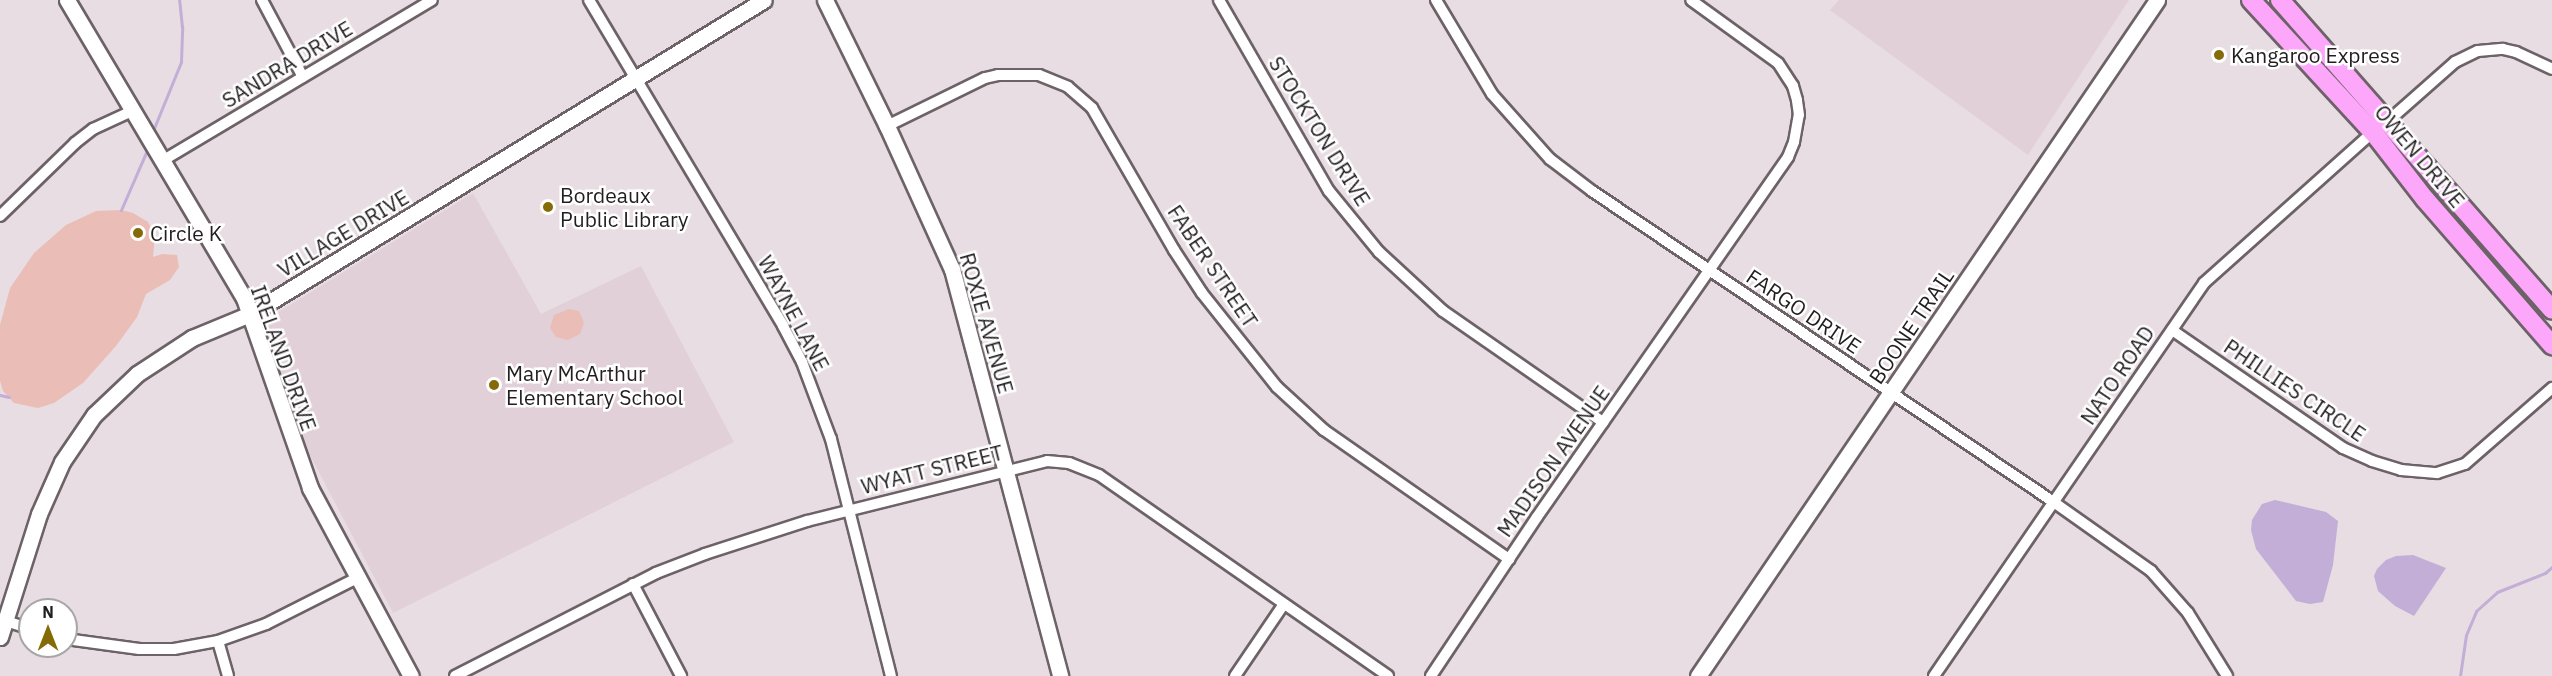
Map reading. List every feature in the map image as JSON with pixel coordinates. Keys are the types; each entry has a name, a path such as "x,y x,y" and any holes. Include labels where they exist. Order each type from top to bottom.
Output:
{"highway":[{"name":"OWEN DRIVE","path":"2251,0 2380,127 2552,310"},
{"name":"OWEN DRIVE","path":"2280,0 2380,127 2425,199 2552,345"},
{"path":"2512,298 2529,301 2552,326"}],"street":[{"name":"IRELAND DRIVE","path":"67,0 244,298 273,387 310,488 411,676"},
{"path":"262,0 303,77"},
{"name":"SANDRA DRIVE","path":"162,161 432,0"},
{"name":"WAYNE LANE","path":"589,0 783,326 801,362 831,439 891,676"},
{"name":"VILLAGE DRIVE","path":"0,637 48,491 62,462 94,415 130,380 170,350 250,314 764,0"},
{"name":"ROXIE AVENUE","path":"825,0 887,126 952,269 1007,469 1060,676"},
{"name":"STOCKTON DRIVE","path":"1219,0 1329,190 1379,252 1443,311 1603,422"},
{"name":"FARGO DRIVE","path":"1436,0 1492,94 1532,141 1569,175 1890,394 2055,503 2151,571 2188,613 2225,675"},
{"name":"MADISON AVENUE","path":"1431,676 1603,422 1788,157 1794,142 1798,115 1793,86 1778,63 1691,0"},
{"name":"BOONE TRAIL","path":"1698,676 2157,0"},
{"name":"NATO ROAD","path":"1934,676 2204,283 2455,62 2478,51 2503,49 2516,52 2552,69"},
{"name":"FABER STREET","path":"887,126 985,78 998,75 1039,75 1068,87 1092,108 1174,250 1202,292 1277,387 1324,430 1509,560"},
{"path":"0,216 75,142 93,129 132,111"},
{"name":"PHILLIES CIRCLE","path":"2172,330 2343,448 2361,458 2401,470 2437,473 2465,464 2552,388"},
{"name":"WYATT STREET","path":"455,676 633,584 716,550 848,510 1038,461 1058,461 1078,465 1099,475 1388,676"},
{"path":"78,641 139,649 174,649 218,642 266,624 357,578"},
{"path":"633,584 681,676"},
{"path":"1235,676 1284,604"},
{"path":"6,621 18,625"},
{"path":"218,642 228,676"}],"shaded area":[{"path":"1839,0 2129,0 2028,155 1830,10"},
{"path":"2328,67 2509,270 2506,273 2479,248 2324,70"},
{"name":"Mary McArthur Elementary School","path":"473,193 541,314 641,266 734,442 393,613 302,440 268,330 270,320 280,311"},
{"path":"121,210 133,213 148,222 155,236 153,257 162,254 177,255 179,267 170,280 146,294 137,317 116,346 83,383 54,403 38,408 14,403 3,391 0,381 0,325 10,288 34,253 66,225 96,211"},
{"path":"569,309 579,311 584,323 580,334 568,340 556,337 550,328 554,315"},
{"path":"2275,500 2326,512 2338,521 2333,565 2323,602 2310,604 2296,601 2256,549 2251,530 2252,520 2262,504"},
{"path":"2413,555 2446,568 2414,616 2395,606 2378,591 2374,576 2386,560 2396,556"}],"waterway":[{"path":"152,133 181,62 182,27 179,0"},
{"path":"121,210 148,148"},
{"path":"0,395 9,397"},
{"path":"2460,676 2466,635 2476,611 2497,592 2545,573 2552,567"}],"place":[{"name":"Kangaroo Express","path":"2219,55"},
{"name":"Bordeaux Public Library","path":"548,207"},
{"name":"Circle K","path":"138,233"},
{"name":"Mary McArthur Elementary School","path":"494,385"}]}
